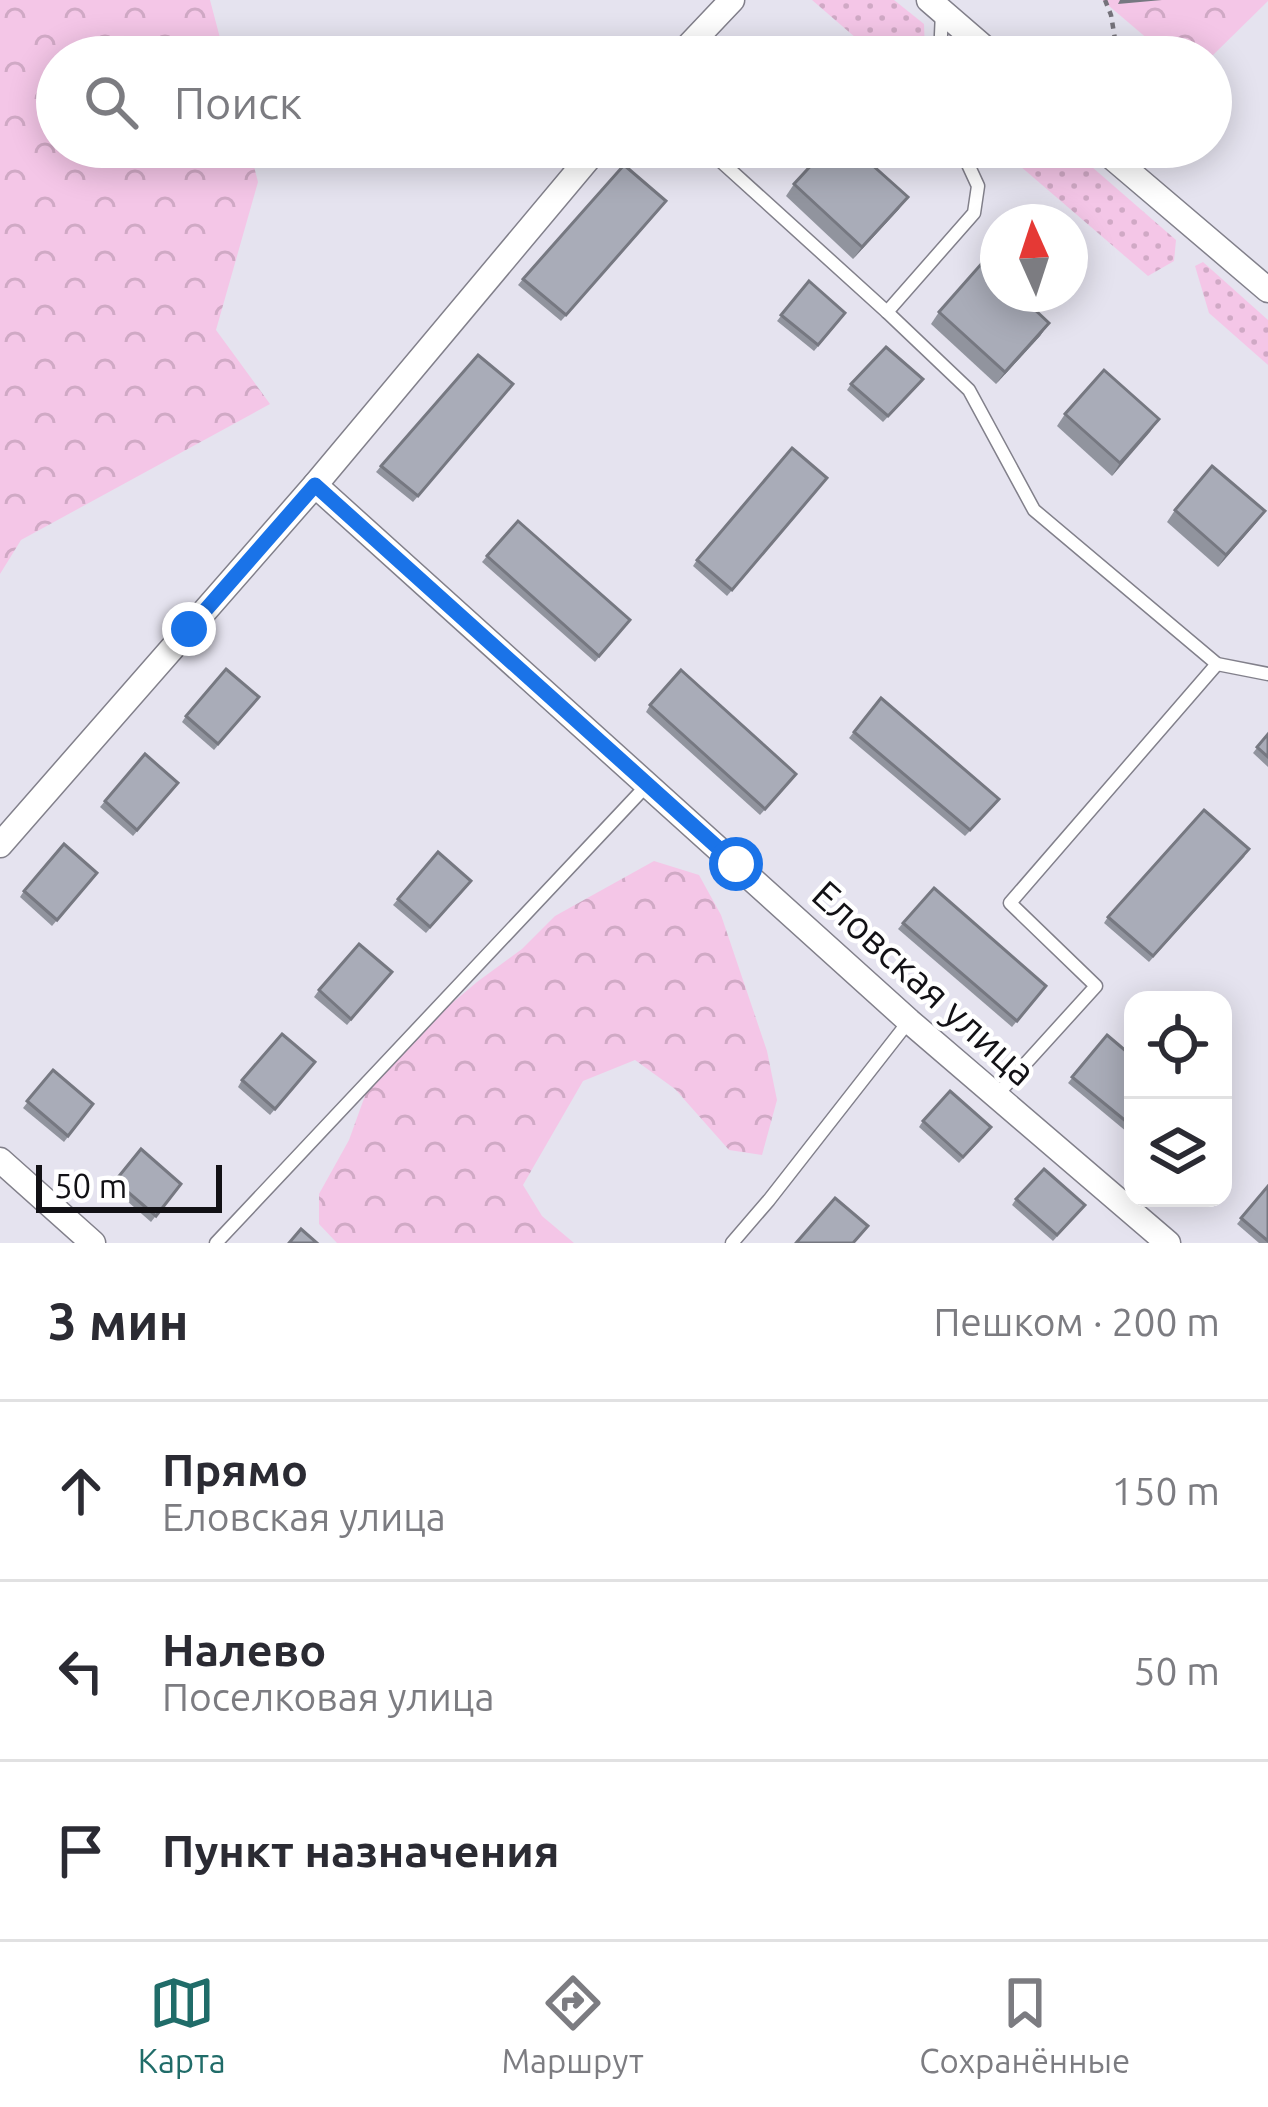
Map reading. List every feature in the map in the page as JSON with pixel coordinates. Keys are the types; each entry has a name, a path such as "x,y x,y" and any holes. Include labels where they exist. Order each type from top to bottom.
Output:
{"street":[{"path":"698,36 732,0"},
{"path":"935,6 970,36"},
{"path":"0,844 315,485 580,168"},
{"path":"1125,168 1268,290"},
{"name":"Еловская улица","path":"315,485 909,1021 1168,1243"},
{"path":"0,1160 93,1243"}],"lane":[{"path":"935,6 938,36"},
{"path":"728,168 969,390 1034,510 1217,664 1268,674"},
{"path":"887,312 974,213 978,186 970,168"},
{"path":"996,1096 1096,986 1010,903 1217,664"},
{"path":"215,1243 648,784"},
{"path":"732,1243 909,1021"}],"path":[{"path":"1105,0 1114,36"}],"green space":[{"path":"0,0 210,0 219,36 36,36 36,168 254,168 258,182 216,330 270,404 21,540 0,574"},
{"path":"812,0 894,0 924,24 924,36 854,36"},
{"path":"1102,0 1268,0 1232,36 1144,36"},
{"path":"1022,168 1093,168 1176,240 1174,261 1148,276 1088,224 1088,204 1064,204"},
{"path":"1203,262 1268,320 1268,365 1209,313 1195,266"},
{"path":"654,861 699,875 721,915 767,1051 777,1100 762,1155 729,1150 675,1089 635,1060 583,1081 523,1185 542,1216 574,1243 337,1243 319,1224 319,1194 349,1140 375,1068 522,949 555,916"}],"building":[{"path":"621,168 628,168 666,201 566,315 523,279"},
{"path":"809,168 876,168 908,197 862,247 794,184"},
{"path":"980,265 980,312 1037,312 1049,323 1005,372 939,312"},
{"path":"809,281 845,313 818,345 781,315"},
{"path":"886,347 923,379 888,416 851,384"},
{"path":"478,355 513,384 418,496 381,466"},
{"path":"1104,370 1159,419 1120,463 1065,414"},
{"path":"792,448 827,478 732,590 697,560"},
{"path":"1212,466 1265,511 1226,555 1175,510"},
{"path":"518,521 630,620 599,656 487,556"},
{"path":"226,669 259,697 218,744 186,716"},
{"path":"681,670 796,774 765,809 650,705"},
{"path":"881,698 999,799 970,830 854,732"},
{"path":"1268,734 1268,757 1257,747"},
{"path":"145,754 178,783 137,830 105,801"},
{"path":"1204,810 1249,849 1153,956 1108,917"},
{"path":"64,844 97,873 57,920 24,891"},
{"path":"438,852 471,881 430,927 398,899"},
{"path":"934,888 1046,986 1017,1021 903,923"},
{"path":"359,944 392,972 351,1019 319,990"},
{"path":"282,1034 315,1062 275,1109 242,1080"},
{"path":"1107,1035 1124,1049 1124,1120 1072,1077"},
{"path":"53,1070 93,1104 68,1136 27,1101"},
{"path":"950,1091 991,1127 963,1157 923,1121"},
{"path":"141,1149 181,1184 156,1216 115,1181"},
{"path":"1044,1169 1085,1205 1057,1235 1016,1199"},
{"path":"1268,1186 1268,1241 1241,1218"},
{"path":"835,1198 868,1226 853,1243 796,1243"},
{"path":"301,1229 317,1243 289,1243"}],"route":[{"path":"189,629 315,485 736,864"}]}
